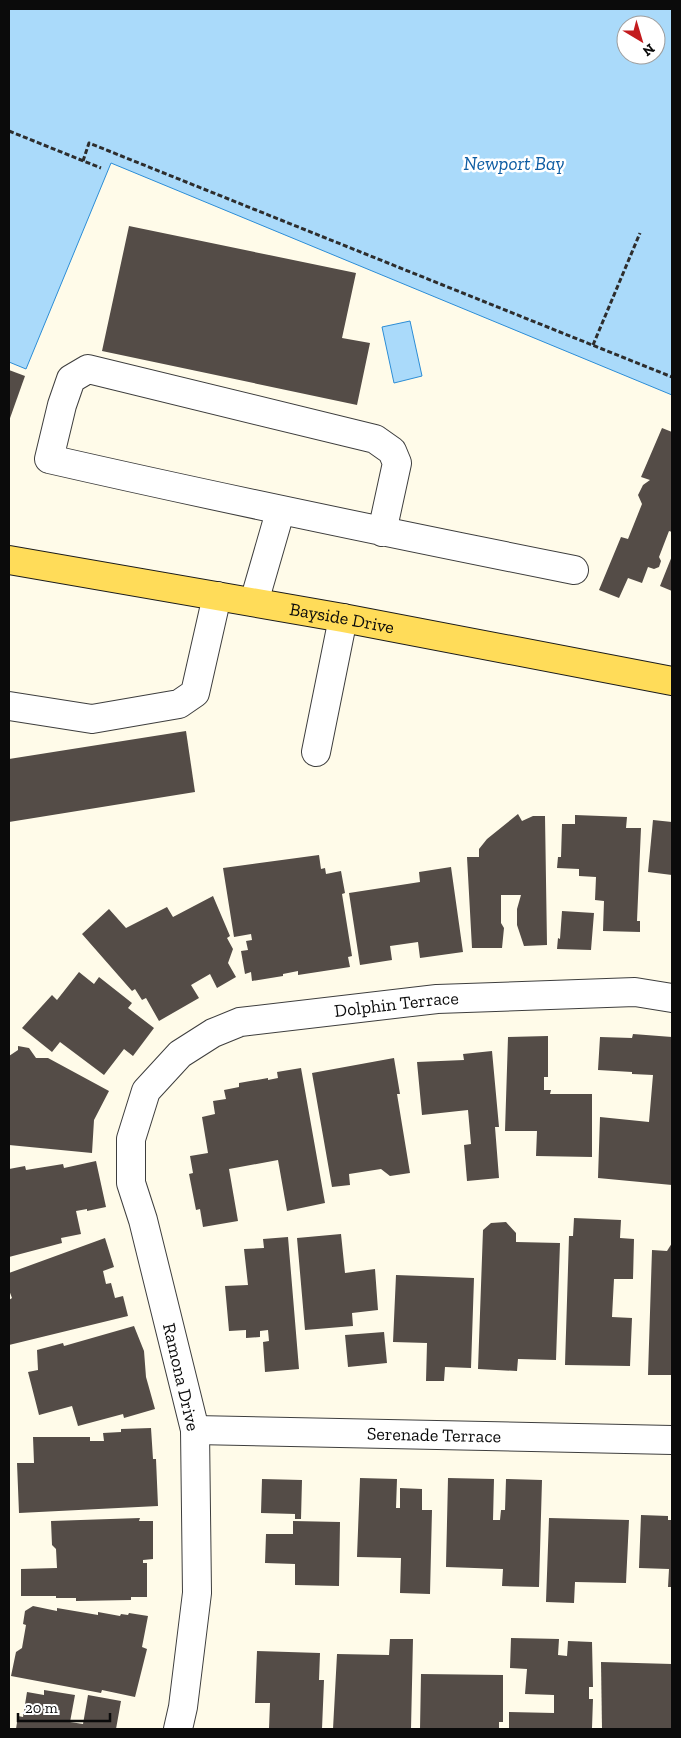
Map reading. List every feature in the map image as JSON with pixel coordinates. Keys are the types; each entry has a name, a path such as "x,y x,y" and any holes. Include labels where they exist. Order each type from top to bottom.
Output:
{"main road":[{"name":"Bayside Drive","path":"9,560 343,618 672,680"}],"street":[{"path":"382,532 397,463 392,451 375,440 88,369 70,379 49,459 280,512 574,570"},
{"path":"254,602 280,512"},
{"path":"9,706 92,719 179,704 195,693 217,596"},
{"path":"316,752 343,618"},
{"name":"Dolphin Terrace","path":"146,1091 180,1054 213,1032 240,1022 437,999 635,992 672,998"},
{"name":"Ramona Drive","path":"146,1091 130,1139 131,1183 143,1220 195,1430 197,1593 183,1707 178,1729"},
{"name":"Serenade Terrace","path":"195,1430 672,1440"}],"path":[{"path":"9,131 101,168"},
{"path":"83,161 89,143 672,377"},
{"path":"593,345 640,233"}],"water":[{"name":"Newport Bay","path":"9,9 672,9 672,395 111,163 26,369 9,362"},
{"path":"410,321 422,376 394,383 382,327"}],"building":[{"path":"129,226 356,273 342,338 370,343 357,405 102,351"},
{"path":"9,370 25,376 9,421"},
{"path":"662,428 672,432 672,532 669,531 659,557 661,561 659,567 654,569 648,567 642,583 628,578 619,598 599,590 621,537 628,539 642,504 638,495 643,485 650,480 641,477"},
{"path":"672,556 672,591 660,586"},
{"path":"186,731 195,792 9,822 9,759"},
{"path":"518,814 522,821 533,816 545,816 547,945 524,946 517,925 517,909 521,895 501,895 501,923 504,928 502,948 472,948 467,857 479,857 479,849 487,839"},
{"path":"575,815 627,817 626,828 641,828 637,921 640,921 640,932 603,931 604,901 595,900 596,877 579,876 579,869 557,868 558,857 561,857 562,824 575,824"},
{"path":"653,820 672,822 672,875 648,872"},
{"path":"319,855 321,869 325,868 326,874 341,871 345,893 342,894 352,956 348,957 350,967 298,975 298,971 283,974 283,976 252,981 251,972 245,974 241,951 248,950 246,941 252,940 251,934 234,937 223,868"},
{"path":"451,867 463,952 420,958 418,942 390,946 392,960 360,965 349,893 420,882 419,872"},
{"path":"213,896 230,936 227,938 233,949 228,963 236,977 217,988 210,974 191,985 199,998 159,1021 146,998 142,1000 135,989 132,991 82,934 109,909 126,928 167,907 173,917"},
{"path":"562,911 594,913 591,950 557,949 558,938 560,939"},
{"path":"79,972 94,984 99,977 132,1003 128,1008 154,1028 133,1056 124,1049 104,1075 60,1042 52,1052 22,1028 52,995 57,1000"},
{"path":"633,1034 672,1037 672,1185 598,1178 600,1117 649,1122 653,1075 598,1070 600,1037 632,1038"},
{"path":"548,1036 548,1077 544,1077 544,1090 551,1090 550,1094 592,1094 592,1157 536,1156 537,1131 505,1131 508,1037"},
{"path":"18,1046 29,1048 36,1058 48,1058 109,1091 94,1120 92,1153 9,1145 9,1056 18,1050"},
{"path":"492,1051 499,1127 495,1127 499,1178 467,1181 464,1145 471,1144 468,1110 422,1115 417,1062 464,1060 463,1054"},
{"path":"394,1058 400,1094 397,1094 410,1173 390,1176 381,1169 349,1174 350,1185 332,1187 312,1073"},
{"path":"301,1068 325,1203 287,1211 278,1160 229,1169 238,1221 203,1227 200,1209 196,1210 189,1174 193,1173 190,1156 208,1153 202,1117 215,1114 213,1101 226,1099 224,1090 239,1087 239,1083 278,1078 277,1072"},
{"path":"96,1161 106,1207 76,1211 81,1234 61,1238 62,1243 9,1257 9,1169 25,1166 26,1170 63,1164 64,1168"},
{"path":"574,1218 621,1220 620,1238 634,1239 633,1279 614,1279 612,1317 632,1318 630,1366 565,1365 569,1236 573,1236"},
{"path":"506,1222 516,1233 516,1242 560,1243 556,1360 518,1359 517,1371 478,1369 483,1230 491,1223"},
{"path":"341,1234 345,1273 375,1269 378,1310 352,1313 353,1326 305,1330 297,1238"},
{"path":"288,1237 299,1369 265,1372 263,1342 269,1341 268,1330 260,1331 260,1337 246,1338 246,1330 229,1331 225,1286 248,1285 244,1249 264,1248 263,1239"},
{"path":"105,1238 114,1267 103,1271 106,1284 111,1283 115,1298 123,1296 128,1316 9,1345 9,1300 12,1298 9,1290 9,1273"},
{"path":"672,1243 672,1375 648,1375 652,1250 667,1251"},
{"path":"396,1275 474,1278 471,1368 445,1367 444,1381 426,1381 427,1343 393,1342"},
{"path":"134,1326 144,1351 146,1377 155,1409 124,1418 123,1414 78,1426 72,1406 39,1415 28,1372 38,1370 37,1350 63,1343 64,1346"},
{"path":"384,1332 387,1363 348,1367 345,1335"},
{"path":"151,1428 153,1459 156,1459 158,1506 19,1513 17,1463 34,1463 33,1437 90,1437 90,1441 104,1441 103,1433 121,1432 121,1429"},
{"path":"360,1478 397,1479 396,1508 400,1508 400,1488 422,1489 422,1510 432,1510 430,1594 400,1593 401,1558 357,1557"},
{"path":"448,1478 494,1479 493,1520 500,1520 501,1510 505,1510 506,1479 542,1480 539,1587 502,1586 503,1569 446,1567"},
{"path":"262,1479 302,1480 301,1519 295,1519 295,1514 261,1513"},
{"path":"641,1515 668,1516 668,1520 672,1520 672,1587 668,1587 669,1569 639,1568"},
{"path":"140,1518 139,1521 153,1521 153,1559 143,1560 143,1563 147,1563 147,1597 131,1597 131,1600 76,1601 76,1598 56,1598 56,1596 21,1596 21,1569 57,1568 56,1549 52,1545 51,1521"},
{"path":"549,1518 629,1520 626,1583 575,1582 574,1603 546,1602"},
{"path":"293,1521 340,1522 339,1586 295,1585 295,1564 265,1563 266,1534 293,1534"},
{"path":"33,1606 57,1611 57,1608 98,1615 98,1612 120,1616 121,1614 128,1615 129,1613 148,1616 142,1647 147,1649 135,1697 102,1690 101,1693 11,1676 16,1652 22,1648 26,1625 23,1624 25,1611"},
{"path":"511,1638 559,1639 558,1655 567,1656 568,1641 592,1642 593,1687 589,1687 589,1699 593,1699 592,1728 509,1729 509,1712 554,1713 554,1695 525,1694 527,1669 510,1668"},
{"path":"390,1639 413,1639 411,1729 333,1729 337,1654 389,1655"},
{"path":"257,1651 320,1653 319,1680 324,1680 322,1729 269,1729 270,1703 255,1703"},
{"path":"601,1662 672,1664 672,1729 602,1729"},
{"path":"421,1674 503,1675 503,1722 499,1722 499,1729 420,1729"},
{"path":"44,1690 75,1695 70,1722 83,1724 88,1695 121,1701 116,1729 16,1729 18,1716 23,1717 27,1692 44,1695"}]}
